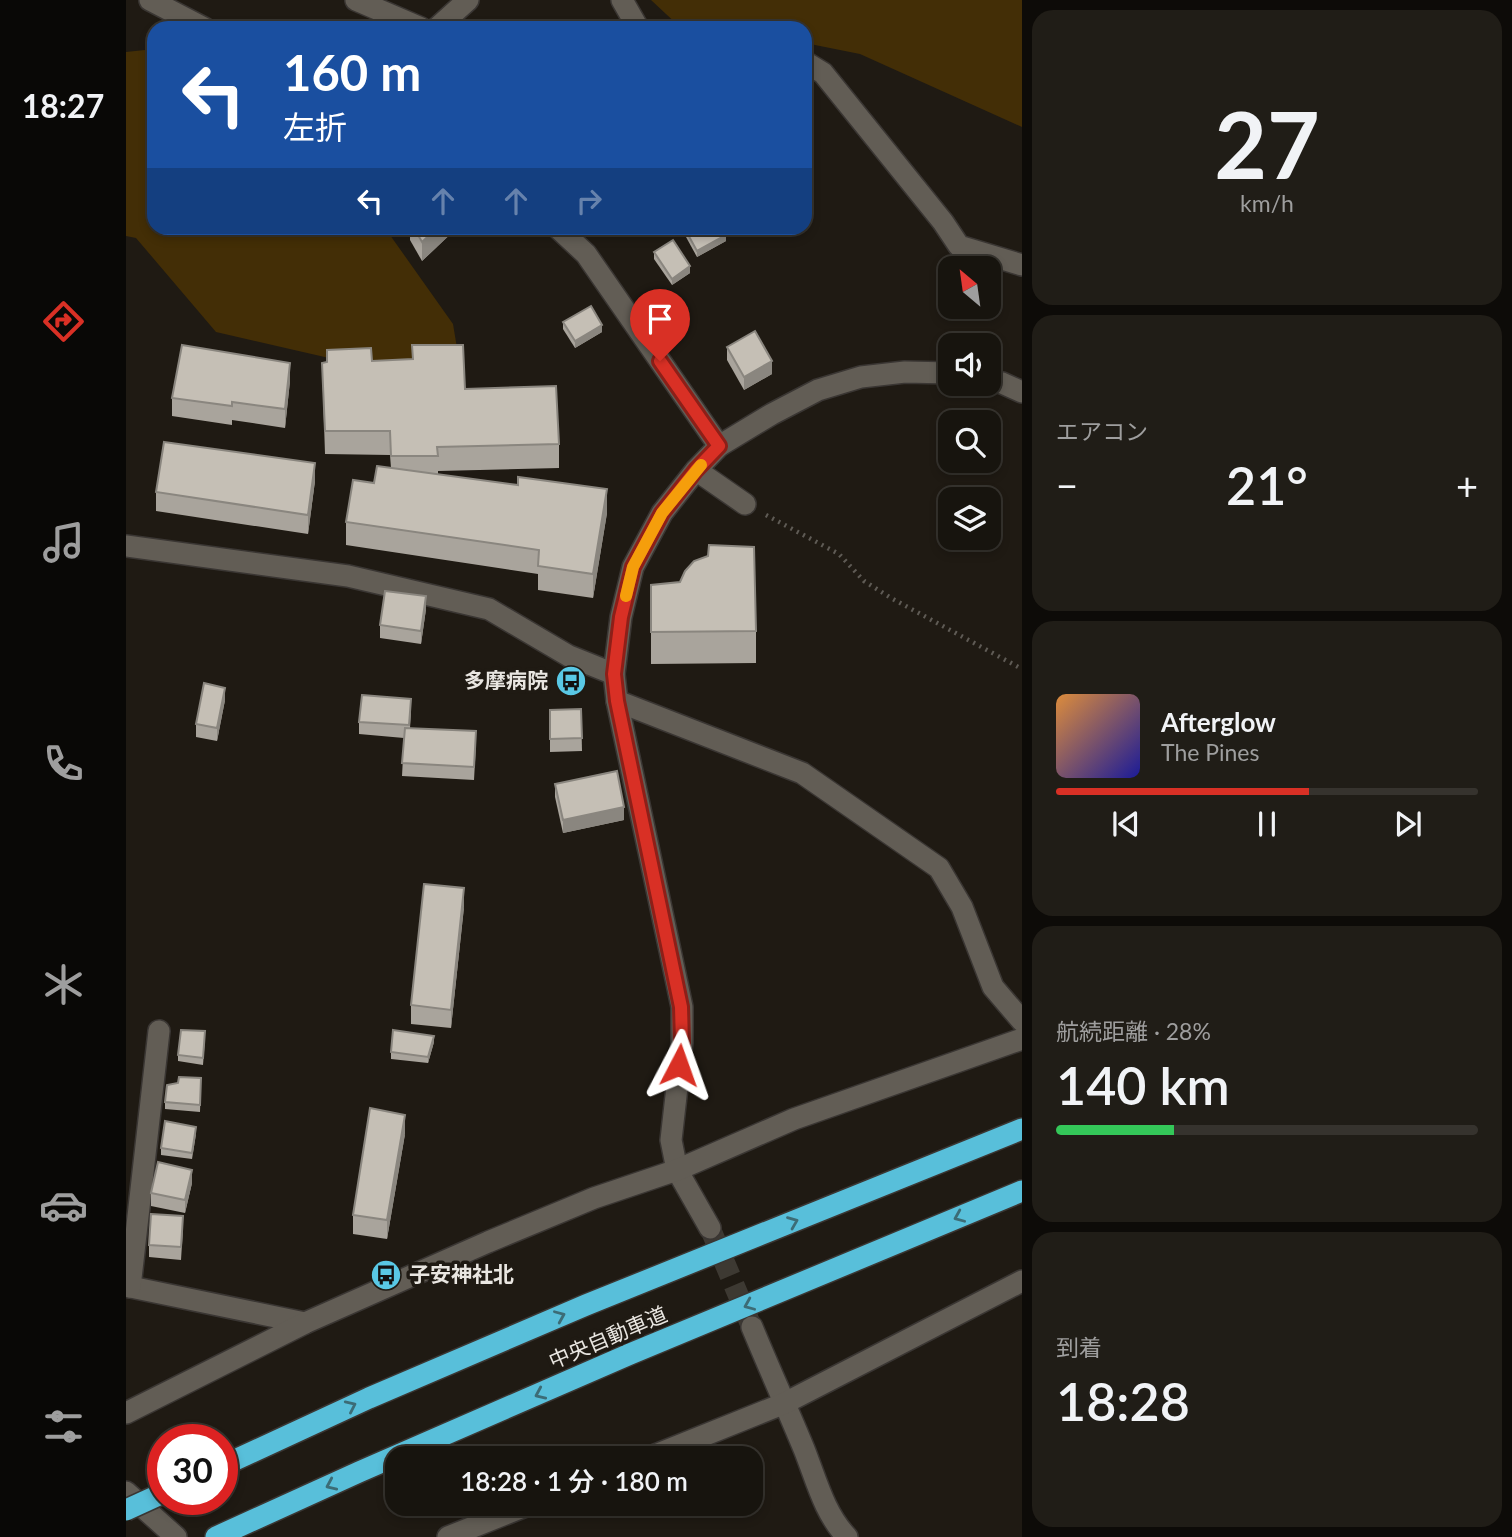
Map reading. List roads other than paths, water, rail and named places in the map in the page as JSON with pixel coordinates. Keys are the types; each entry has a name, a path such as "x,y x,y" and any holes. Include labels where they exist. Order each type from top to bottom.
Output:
{"highway":[{"name":"中央自動車道","path":"238,1459 369,1398 586,1305 1022,1129"},
{"name":"中央自動車道","path":"218,1536 630,1354 1022,1191"},
{"path":"126,1510 147,1501"}],"street":[{"path":"150,0 190,21"},
{"path":"356,0 405,21"},
{"path":"445,21 468,0"},
{"path":"622,0 635,21"},
{"path":"812,66 823,73 943,222 959,246 1022,265"},
{"path":"566,235 586,254 719,446"},
{"path":"586,235 586,254"},
{"path":"709,1228 677,1170 671,1140 682,1043 681,1007 617,701 614,674 621,617 633,567 662,513 719,446 818,390 872,375 938,373"},
{"path":"1001,383 1022,392"},
{"path":"696,470 745,504"},
{"path":"126,546 348,576 488,609 569,656 614,674"},
{"path":"617,701 802,773 939,868 962,907 993,987 1022,1021"},
{"path":"159,1031 128,1286 305,1323"},
{"path":"126,1413 305,1323 488,1242 570,1208 677,1170 794,1119 1022,1039"},
{"path":"678,1446 785,1403 1022,1281"},
{"path":"752,1328 828,1510 847,1537"},
{"path":"126,1492 176,1537"},
{"path":"448,1537 500,1516"}],"tunnel":[{"path":"710,1228 750,1323"}],"place":[{"name":"多摩病院","path":"571,681"},
{"name":"子安神社北","path":"386,1275"}]}
